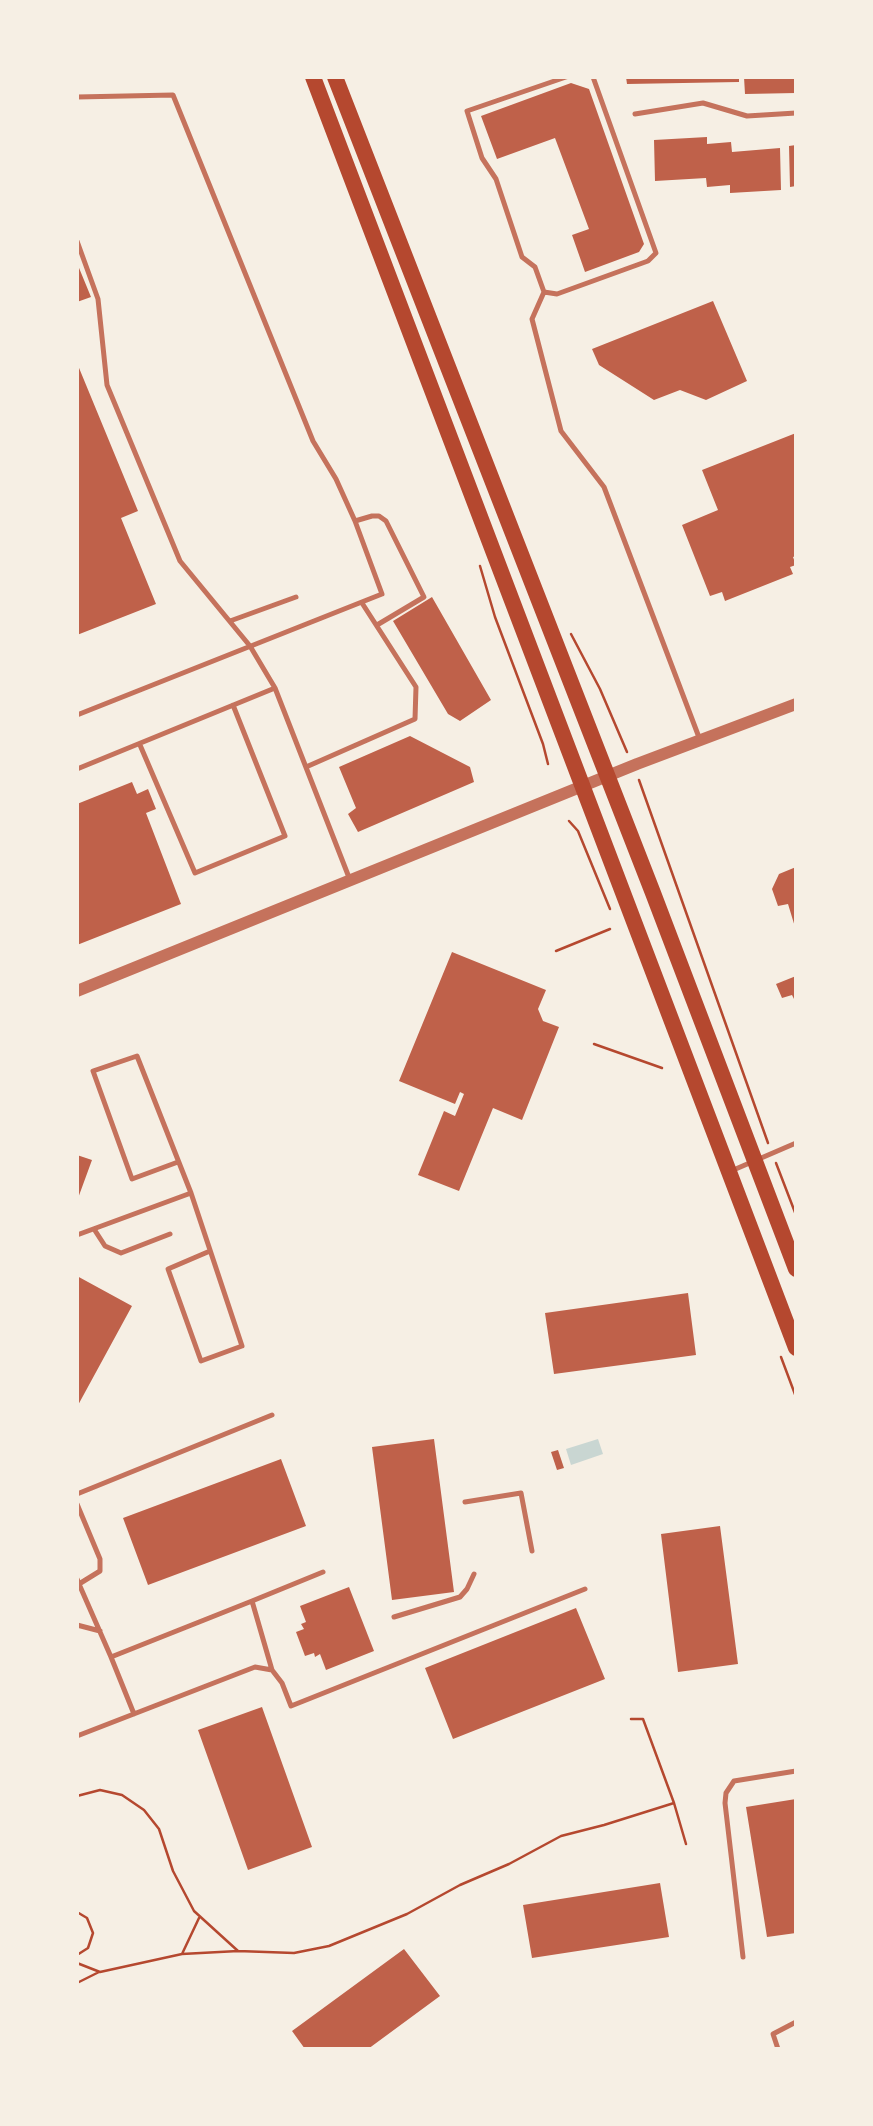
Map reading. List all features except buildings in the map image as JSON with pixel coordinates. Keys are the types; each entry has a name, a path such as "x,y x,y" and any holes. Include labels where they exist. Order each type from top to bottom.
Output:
{"main road":[{"path":"313,77 796,1348"},
{"path":"335,77 608,777 796,1269"}],"street":[{"path":"77,991 633,765 796,704"}],"lane":[{"path":"566,77 467,111 482,158 496,179 522,257 535,267 544,292 532,320 561,431 604,488 700,740"},
{"path":"544,292 557,294 648,261 656,253 593,77"},
{"path":"77,97 173,95 313,441 336,479 355,521 382,594 77,715"},
{"path":"635,114 703,103 747,116 796,113"},
{"path":"77,241 98,299 107,385 180,561 250,646 275,688 350,880"},
{"path":"355,521 372,516 379,516 386,521 424,597 377,625"},
{"path":"230,621 296,597"},
{"path":"306,767 415,719 416,687 362,603"},
{"path":"77,769 275,688"},
{"path":"140,745 195,873 285,836 233,705"},
{"path":"178,1162 132,1179 93,1071 137,1056 191,1193 242,1346 201,1361 168,1269 210,1251"},
{"path":"728,1172 796,1143"},
{"path":"77,1235 191,1193"},
{"path":"94,1229 105,1246 121,1253 170,1234"},
{"path":"77,1494 272,1415"},
{"path":"465,1502 521,1493 532,1551"},
{"path":"77,1504 100,1559 100,1572 78,1583 134,1714"},
{"path":"111,1657 323,1572"},
{"path":"394,1617 460,1597 474,1574"},
{"path":"252,1601 272,1670 282,1682 291,1706 585,1589"},
{"path":"77,1625 100,1632"},
{"path":"77,1735 255,1667 272,1670"},
{"path":"743,1957 729,1844 726,1793 734,1781 796,1771"},
{"path":"778,2049 773,2034 796,2022"}],"path":[{"path":"568,626 600,689 648,801 709,983 796,1215"},
{"path":"556,951 610,929"},
{"path":"594,1044 662,1068"},
{"path":"631,1719 643,1719 686,1844"},
{"path":"77,1796 100,1790 122,1795 144,1810 159,1829 173,1871 199,1917 238,1951"},
{"path":"77,1983 100,1972 182,1954 238,1951 294,1953 329,1946 407,1914 561,1836 674,1803"},
{"path":"77,1912 87,1918 93,1933 88,1948 77,1955"},
{"path":"182,1954 199,1917"},
{"path":"77,1963 100,1972"}],"shaded area":[{"path":"598,1439 603,1454 571,1465 566,1449"}]}
